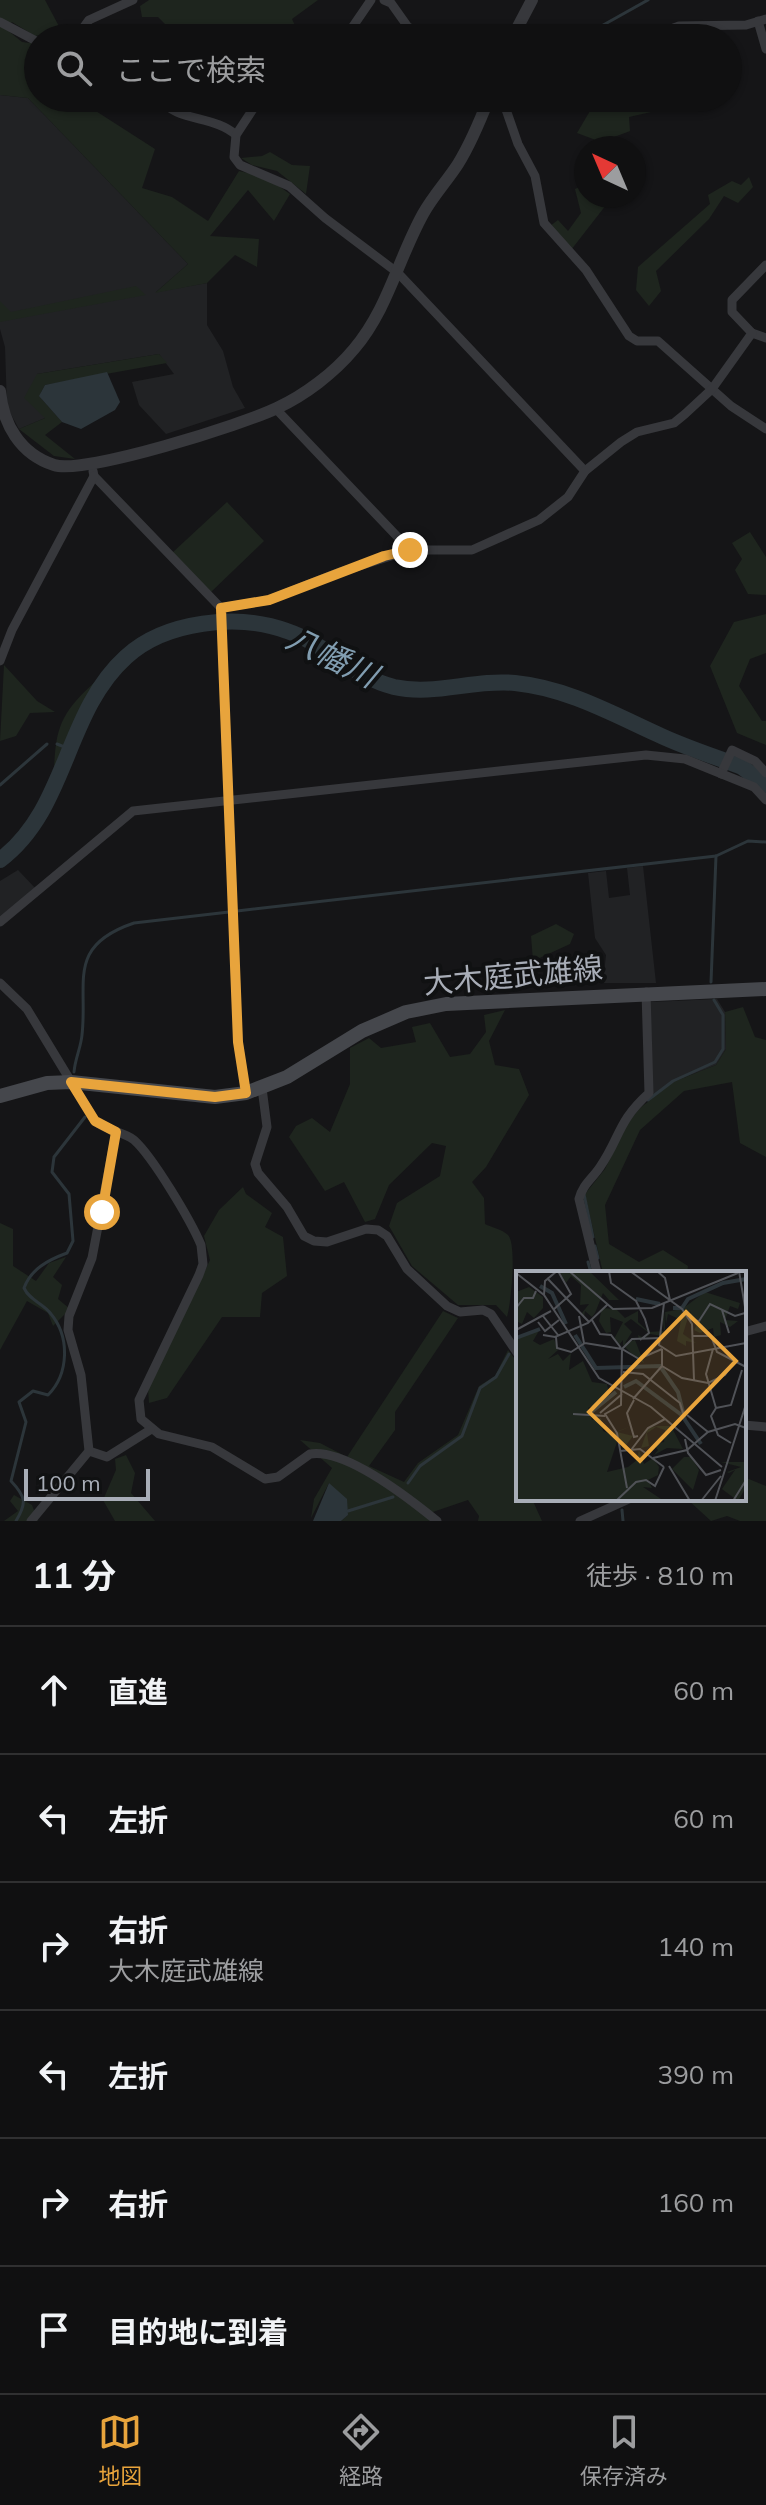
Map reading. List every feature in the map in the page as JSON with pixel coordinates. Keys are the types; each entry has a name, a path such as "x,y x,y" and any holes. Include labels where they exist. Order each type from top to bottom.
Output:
{"main road":[{"name":"大木庭武雄線","path":"0,1096 47,1083 71,1082 215,1097 246,1093 262,1088 362,1031 406,1012 501,999 766,989"}],"street":[{"path":"86,24 133,0"},
{"path":"355,24 371,0"},
{"path":"384,0 391,3 406,24"},
{"path":"519,24 532,0"},
{"path":"732,24 762,20 766,49"},
{"path":"0,22 24,35"},
{"path":"178,112 223,124 236,135"},
{"path":"251,112 236,135 234,157 240,165 289,186 342,232 398,273 585,471"},
{"path":"0,391 2,412 23,446 54,465 93,471 276,409 304,393 354,350 376,320 424,212 472,140 483,112"},
{"path":"507,112 518,144 535,176 549,232 586,270 629,336 637,341 658,341 731,406 766,429"},
{"path":"766,265 732,300 731,307 752,333 766,338"},
{"path":"221,610 269,600 370,561 410,550 472,550 539,520 558,507 585,471 637,432 674,423 712,389 752,333"},
{"path":"276,409 410,550"},
{"path":"93,471 221,610 238,1042 246,1093"},
{"path":"0,661 12,630 93,471"},
{"path":"721,774 732,750 755,761 766,773"},
{"path":"0,922 133,811 646,755 685,759 754,787 766,800"},
{"path":"0,983 27,1009 95,1121 127,1136 142,1149 195,1230 203,1255 199,1275 139,1400 141,1419 150,1430 212,1447 265,1479 278,1477 310,1454 332,1456 407,1497 437,1521"},
{"path":"597,1271 579,1199 582,1187 600,1167 623,1118 649,1093 646,992"},
{"path":"262,1088 267,1127 255,1164 258,1173 287,1207 304,1236 327,1242 366,1229 378,1230 387,1236 407,1269 447,1306 460,1312 483,1310 491,1314 516,1351"},
{"path":"31,1521 89,1451 81,1375 68,1330 69,1316 92,1258 116,1132"},
{"path":"746,1331 766,1326"},
{"path":"746,1425 766,1427"},
{"path":"89,1451 107,1457 150,1430"},
{"path":"580,1521 611,1503"}],"shaded area":[{"path":"0,0 45,0 58,24 24,24 24,29 12,22 6,29 24,42 24,98 0,95"},
{"path":"149,0 318,0 292,19 294,24 165,24 158,17 142,17 140,6"},
{"path":"0,95 24,98 24,112 41,112 188,264 156,292 207,283 207,325 223,351 233,387 245,408 166,434 139,405 132,382 174,374 159,354 37,374 45,418 19,429 7,407 5,347 0,329"},
{"path":"41,112 97,112 155,149 142,188 172,197 208,221 239,171 266,177 290,194 274,221 248,190 210,236 259,239 257,267 235,255 207,283 155,293 188,264"},
{"path":"589,112 651,112 629,117 630,131 617,136 577,133"},
{"path":"270,152 292,165 310,166 306,194 277,171 252,165 241,158"},
{"path":"749,177 753,187 738,203 724,196 709,219 656,271 661,291 649,306 636,290 638,267 710,204 708,195 732,181 741,185"},
{"path":"580,208 604,208 571,250 550,226 558,220 568,231 581,213"},
{"path":"136,286 146,295 0,322 0,301 11,312"},
{"path":"159,354 167,363 45,385 39,396 62,422 45,435 75,459 54,456 19,429 45,418 24,398 37,374"},
{"path":"107,372 120,402 115,410 81,429 62,422 39,396 45,385"},
{"path":"227,502 264,541 210,593 172,553"},
{"path":"750,532 766,557 766,595 748,594 735,570 742,559 732,543"},
{"path":"766,614 766,653 750,659 739,686 762,721 766,721 766,745 737,733 710,666 734,622"},
{"path":"4,665 37,701 55,712 30,713 16,736 0,741"},
{"path":"97,680 54,773 56,743 63,720 76,701"},
{"path":"643,866 656,983 603,983 606,955 595,938 588,873 606,871 609,898 630,895 627,868"},
{"path":"18,870 36,889 0,918 0,881"},
{"path":"556,924 574,934 570,944 533,961 531,936"},
{"path":"717,999 725,1012 726,1049 716,1065 673,1082 653,1098 650,1002"},
{"path":"743,1007 755,1037 766,1040 766,1157 740,1143 732,1082 684,1091 640,1130 605,1205 609,1244 639,1262 663,1250 688,1266 687,1271 603,1271 585,1194 605,1169 627,1124 640,1108 673,1082 716,1065 726,1049 725,1012"},
{"path":"505,1010 489,1041 495,1065 519,1069 529,1095 486,1167 472,1182 484,1198 485,1224 506,1233 511,1241 512,1274 507,1317 496,1305 458,1305 412,1266 389,1226 397,1203 440,1176 446,1146 432,1143 389,1185 375,1219 365,1222 344,1182 325,1191 289,1137 296,1126 312,1118 330,1132 350,1084 350,1048 369,1038 381,1048 416,1042 412,1027 430,1023 450,1057 470,1054 486,1032 484,1015"},
{"path":"243,1187 246,1194 272,1213 265,1227 283,1237 287,1276 262,1293 260,1317 222,1317 167,1398 149,1403 148,1389 210,1260 204,1236 219,1210"},
{"path":"0,1223 13,1229 13,1266 36,1281 49,1263 66,1257 53,1277 62,1285 58,1299 70,1309 53,1326 48,1313 27,1301 0,1350"},
{"path":"443,1311 458,1318 395,1412 395,1430 369,1466 404,1482 418,1463 458,1435 479,1386 495,1376 508,1350 516,1360 516,1501 533,1501 542,1521 478,1521 479,1516 468,1500 424,1515 430,1521 341,1521 348,1515 329,1483 311,1518 314,1499 332,1468 300,1440 320,1443 347,1457"},
{"path":"126,1455 135,1473 131,1493 155,1521 115,1521 103,1500 116,1470 115,1459"},
{"path":"746,1478 766,1486 766,1521 740,1521 727,1516 711,1521 689,1501 746,1501"},
{"path":"329,1483 347,1499 348,1515 341,1521 313,1521"},
{"path":"14,1495 32,1505 38,1521 4,1521 18,1511 10,1501"}],"waterway":[{"path":"605,24 648,0"},
{"name":"八幡川","path":"0,860 22,839 40,815 90,705 106,680 126,657 142,645 181,628 203,624 247,622 287,631 365,676 394,687 424,690 499,682 552,690 742,767 766,785"},
{"path":"0,785 47,744"},
{"path":"57,744 72,750"},
{"path":"237,911 716,856 748,841 766,842"},
{"path":"711,982 716,856"},
{"path":"74,1072 82,1035 85,968 89,955 98,943 112,932 134,923 229,912"},
{"path":"648,1100 673,1081 715,1062 723,1049 723,1015 714,1000"},
{"path":"16,1521 23,1500 11,1481 26,1422 19,1402 33,1391 48,1395 60,1377 64,1355 62,1333 57,1323 24,1288 36,1270 67,1253 73,1241 69,1194 52,1172 54,1157 85,1117"},
{"path":"584,1194 593,1237"},
{"path":"595,1246 598,1258"},
{"path":"588,1262 590,1271"},
{"path":"408,1483 420,1466 462,1436 480,1388 496,1377 509,1354"},
{"path":"348,1511 393,1497"},
{"path":"622,1510 623,1521"}],"route":[{"path":"102,1212 116,1132 95,1121 71,1082 116,1084 215,1097 246,1093 238,1042 221,608 229,604 269,600 384,556 410,550"}]}
